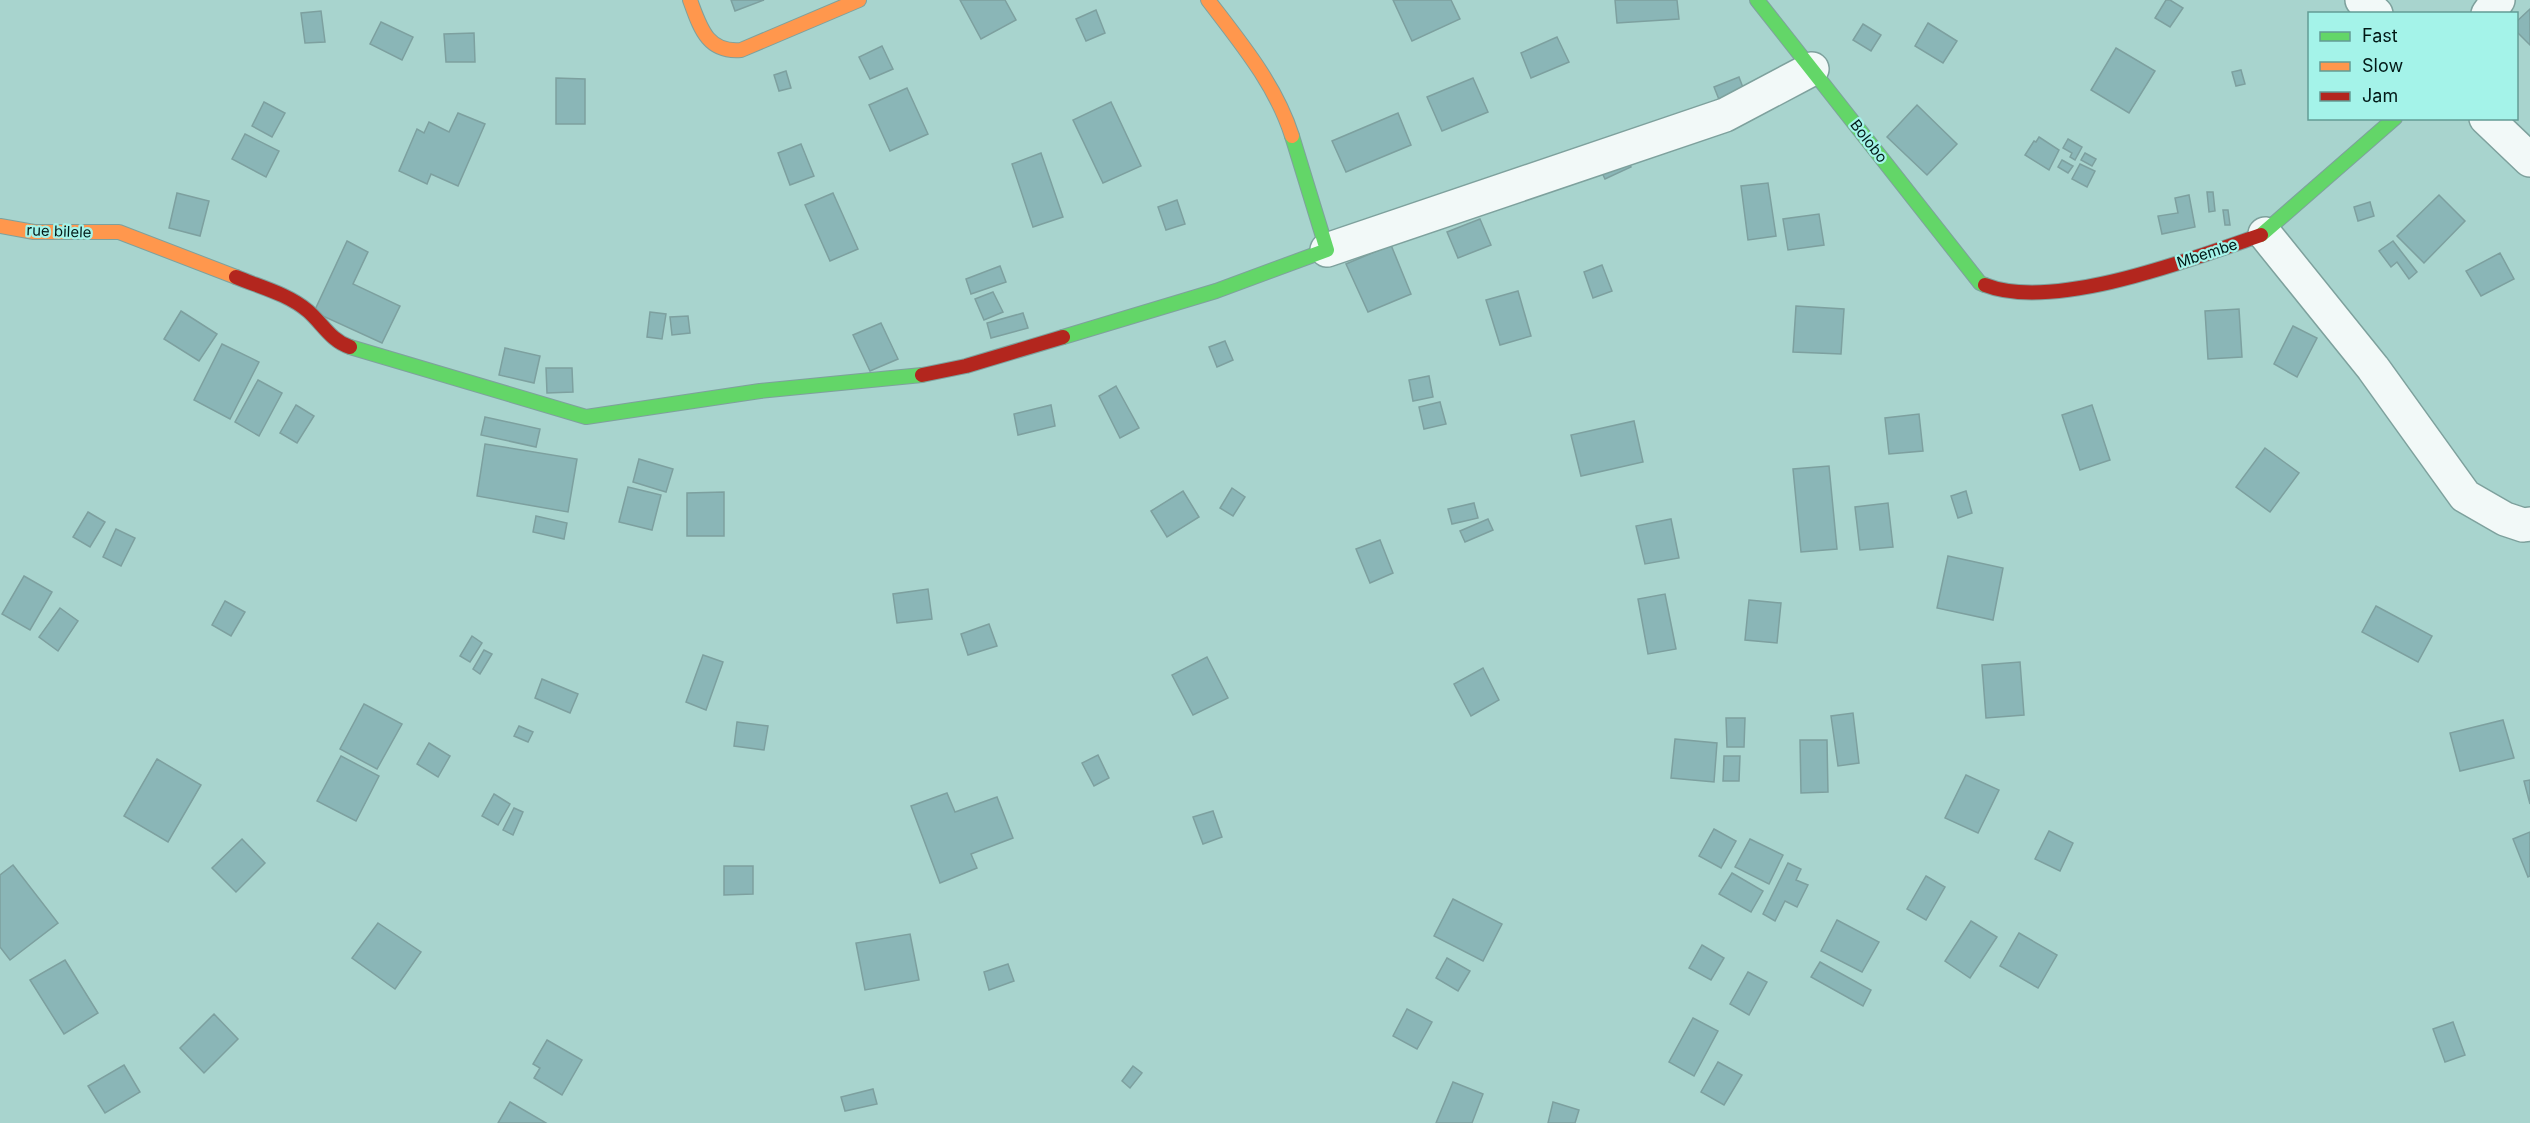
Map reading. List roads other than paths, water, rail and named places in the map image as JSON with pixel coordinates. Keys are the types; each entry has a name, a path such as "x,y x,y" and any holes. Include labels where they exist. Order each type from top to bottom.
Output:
{"street":[{"path":"690,0 711,43 723,51 730,52 741,50 859,0"},
{"path":"1208,0 1252,57 1286,117 1327,250 1725,115 1812,69"},
{"name":"Bolobo","path":"1757,0 1980,283"},
{"path":"2362,0 2374,12"},
{"name":"Mbembe","path":"1980,283 1998,290 2032,294 2097,285 2200,256 2265,234 2393,120"},
{"path":"2488,120 2530,160"},
{"name":"rue bilele","path":"0,226 34,232 119,232 284,296 308,311 328,333 344,345 586,417 760,391 911,376 966,366 1216,291 1327,250"},
{"path":"2265,234 2373,368 2465,496 2505,519 2523,525 2530,524"}]}
